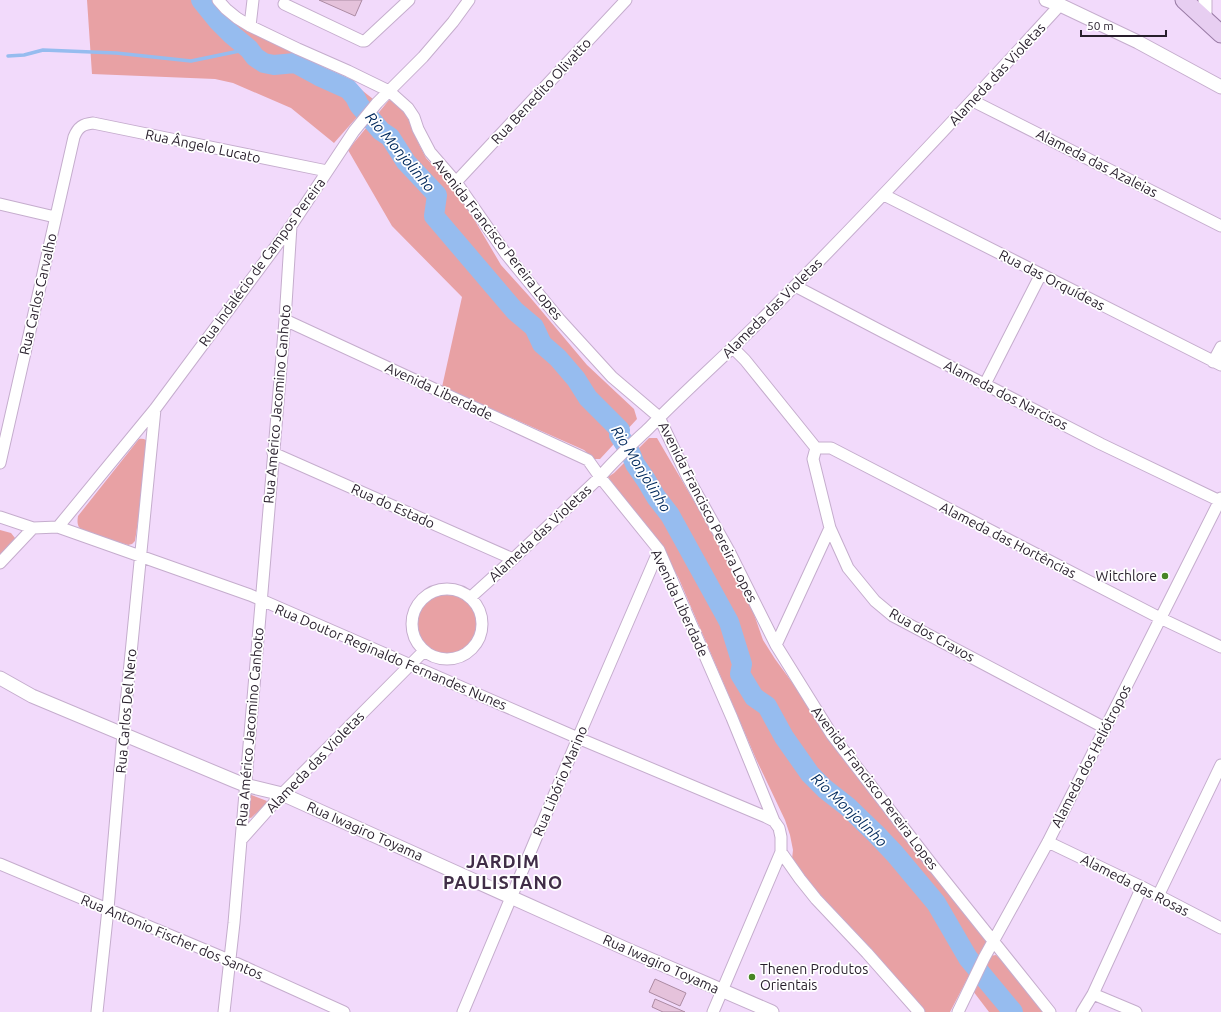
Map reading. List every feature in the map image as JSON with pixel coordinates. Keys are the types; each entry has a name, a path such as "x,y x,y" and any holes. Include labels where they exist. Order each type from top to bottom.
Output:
{"main road":[{"path":"1184,0 1207,9 1221,34"}],"street":[{"name":"Avenida Francisco Pereira Lopes","path":"218,0 237,18 250,26 298,50 348,71 389,92 408,108 414,117 418,129 430,152 456,182 506,254 560,320 612,377 659,417 687,476 729,551 776,645 832,735 993,942 1050,1012"},
{"path":"250,26 253,0"},
{"path":"284,4 365,41 409,0"},
{"name":"Rua Indalécio de Campos Pereira","path":"58,527 155,409 291,226 354,131 377,103 423,57 453,22 469,0"},
{"name":"Rua Benedito Olivatto","path":"456,182 626,0"},
{"path":"1046,0 1060,5 1138,42 1221,87"},
{"name":"Alameda das Violetas","path":"471,597 600,477 611,464 733,348 795,286 973,101 1060,5"},
{"name":"Alameda das Azaleias","path":"973,101 1221,226"},
{"name":"Rua Ângelo Lucato","path":"79,127 93,123 327,171"},
{"name":"Rua Carlos Carvalho","path":"0,463 55,217 74,137 79,127"},
{"name":"Rua das Orquídeas","path":"884,195 1217,363"},
{"path":"0,204 55,217"},
{"name":"Rua Américo Jacomino Canhoto","path":"224,1012 234,923 285,320 291,226"},
{"path":"986,384 1041,274"},
{"name":"Alameda dos Narcisos","path":"795,286 1102,444 1220,499"},
{"name":"Avenida Liberdade","path":"285,320 588,460 658,550 732,718 774,821 779,828 781,837 781,852"},
{"path":"1217,363 1221,347"},
{"path":"733,348 745,360 816,448"},
{"name":"Rua Carlos Del Nero","path":"97,1012 155,409"},
{"name":"Rua dos Cravos","path":"816,448 814,459 830,528 848,568 875,601 893,616 1105,728"},
{"name":"Alameda das Hortências","path":"816,448 831,448 1160,618 1221,647"},
{"name":"Rua do Estado","path":"273,453 513,559"},
{"name":"Alameda dos Heliótropos","path":"958,1012 984,958 1048,842 1220,499"},
{"name":"Rua Doutor Reginaldo Fernandes Nunes","path":"0,517 33,528 58,527 250,595 578,738 774,821"},
{"path":"0,563 33,528"},
{"path":"776,645 830,528"},
{"name":"Rua Libório Marino","path":"463,1012 658,550"},
{"path":"445,588 459,590 471,597 479,608 483,622 481,635 474,647 463,656 450,660 436,658 424,651 415,640 412,626 413,612 420,600 432,592 445,588"},
{"name":"Alameda das Violetas","path":"241,840 282,794 424,651"},
{"name":"Rua Iwagiro Toyama","path":"0,678 32,696 123,735 245,785 282,794 772,1012"},
{"path":"1158,896 1221,766"},
{"name":"Alameda das Rosas","path":"1048,842 1142,887 1221,928"},
{"path":"713,1012 781,852"},
{"path":"781,852 816,899 867,953 919,1012"},
{"name":"Rua Antonio Fischer dos Santos","path":"0,864 229,960 344,1012"},
{"path":"1082,1012 1093,994 1142,887"},
{"path":"1093,994 1136,1012"}],"shaded area":[{"path":"87,0 210,0 217,10 264,39 349,80 373,99 334,143 291,108 233,83 215,79 92,74"},
{"path":"389,100 396,102 405,111 426,158 458,192 501,265 587,365 634,409 637,419 600,459 594,459 584,450 442,387 462,297 392,226 348,150"},
{"path":"649,438 657,438 708,525 749,600 763,640 775,659 987,941 950,1012 922,1012 794,866 792,859 793,850 785,820 756,759 679,579 662,548 608,477 614,473"},
{"path":"139,439 148,441 150,444 135,541 128,545 83,531 78,524 78,516"},
{"path":"0,530 11,533 15,538 14,545 0,560"},
{"path":"447,594 463,599 468,603 472,608 477,624 472,640 468,645 463,649 447,654 431,649 426,645 422,640 417,624 422,608 426,603 431,599"},
{"path":"249,794 267,801 265,805 251,818 247,817"},
{"path":"996,955 1005,963 1043,1012 989,1012 973,991 989,956"}],"building":[{"path":"319,0 362,0 355,16"},
{"path":"655,979 686,993 680,1006 649,992"},
{"path":"655,999 685,1012 663,1012 652,1007"}],"waterway":[{"name":"Rio Monjolinho","path":"201,0 218,21 249,49 255,57 264,63 274,65 295,63 348,89 355,97 359,105 381,131 390,137 406,162 437,195 434,216 515,311 534,327 542,344 558,358 576,379 588,398 620,430 619,435 630,452 635,464 656,497 670,515 729,622 742,664 740,674 754,697 767,706 784,737 810,774 876,834 895,854 936,903 968,958 1013,1012"},
{"path":"8,56 24,55 43,50 116,53 191,61 249,49"}],"place":[{"name":"Witchlore","path":"1165,576"},
{"name":"Thenen Produtos Orientais","path":"752,977"}],"district":[{"name":"JARDIM PAULISTANO","path":"503,872"}]}
